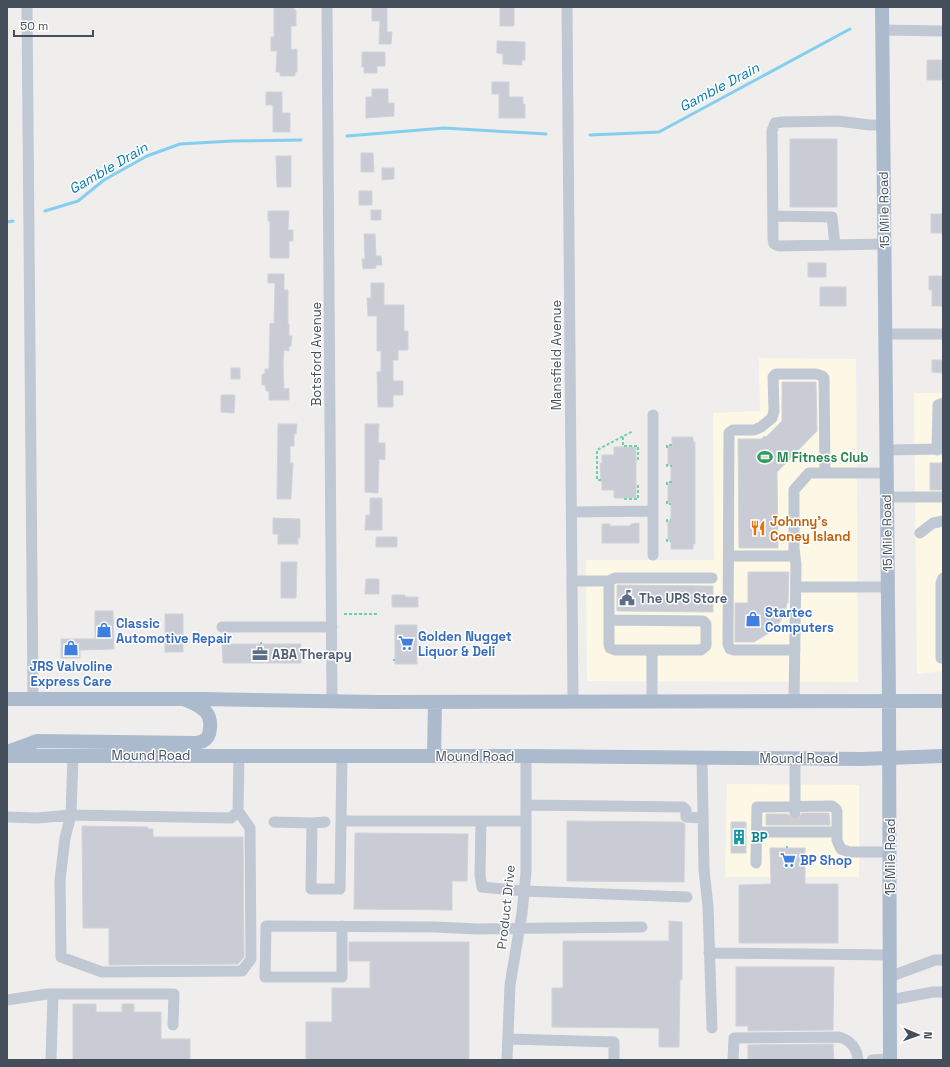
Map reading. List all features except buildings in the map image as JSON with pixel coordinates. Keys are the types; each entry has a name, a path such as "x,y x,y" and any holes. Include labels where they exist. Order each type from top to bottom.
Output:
{"main road":[{"name":"15 Mile Road","path":"882,7 889,700 890,1060"},
{"path":"7,699 184,699 435,702 794,702 943,700"},
{"path":"7,752 38,742 197,743 204,741 208,736 210,729 210,720 202,708 184,699"},
{"path":"434,756 435,702"},
{"name":"Mound Road","path":"7,756 239,755 889,759 942,756"}],"street":[{"path":"27,7 33,698"},
{"name":"Botsford Avenue","path":"327,7 332,701"},
{"name":"Mansfield Avenue","path":"567,7 573,702"},
{"path":"882,30 943,31"},
{"path":"883,125 869,125 838,121 778,122 775,123 772,131 773,242 776,246 884,244"},
{"path":"773,216 832,217 835,245"},
{"path":"886,334 943,334"},
{"path":"795,650 734,650 729,647 729,433 733,430 754,430 761,427 772,418 774,411 774,377 776,374 820,374 824,378 825,472"},
{"path":"886,450 940,450 938,405 943,403"},
{"path":"653,415 653,555"},
{"path":"794,702 796,587 794,490 809,473 886,472"},
{"path":"887,497 943,497"},
{"path":"572,512 653,511"},
{"path":"920,533 934,523 943,521"},
{"path":"728,556 795,556"},
{"path":"572,581 609,581 615,578 712,578"},
{"path":"941,658 941,583 943,578"},
{"path":"609,581 609,620 609,644 610,648 615,650 703,650 706,644 705,622 701,620 609,620"},
{"path":"796,587 888,587"},
{"path":"222,627 332,627"},
{"path":"652,650 652,702"},
{"path":"73,756 72,815 65,838 60,880 61,957 102,972 242,970 250,959 250,828 238,811 239,755"},
{"path":"312,822 311,889 340,889 342,756"},
{"name":"Product Drive","path":"507,1060 510,985 520,929 524,891 527,805 526,756"},
{"path":"702,758 704,870 708,906 712,1028"},
{"path":"795,758 795,809"},
{"path":"527,805 683,807 686,810 686,817 703,818"},
{"path":"756,863 757,807 795,809 829,806 834,807 837,812 838,845 845,851 890,852"},
{"path":"7,817 37,818 72,815 231,818 238,811"},
{"path":"341,821 526,821"},
{"path":"481,821 480,876 482,887 524,891 687,897"},
{"path":"274,822 325,822"},
{"path":"757,832 795,830 837,832"},
{"path":"342,926 342,977 265,977 266,926 342,926 520,929 642,927"},
{"path":"709,953 889,955"},
{"path":"890,977 935,960 943,960"},
{"path":"890,1000 933,992 943,992"},
{"path":"51,1060 53,994"},
{"path":"7,1000 53,994 174,994 173,1025"},
{"path":"734,1060 734,1038 839,1038 847,1040 851,1043 858,1060"},
{"path":"508,1039 614,1042 614,1060"},
{"path":"872,1060 890,1060"}],"path":[{"path":"601,480 597,480 597,450 633,431"},
{"path":"623,437 623,446 638,446 638,460"},
{"path":"668,448 667,445 672,445"},
{"path":"667,464 667,466 672,466"},
{"path":"667,485 667,482 672,482"},
{"path":"625,498 638,499 638,484"},
{"path":"667,501 667,504 672,504"},
{"path":"667,522 667,520 671,520"},
{"path":"667,539 667,541 671,541"},
{"path":"344,614 379,614"}],"shaded area":[{"path":"759,358 856,359 858,682 587,681 586,560 714,560 713,413 760,411"},
{"path":"914,393 943,393 943,671 917,674"},
{"path":"727,784 859,785 859,877 725,877"}],"waterway":[{"name":"Gamble Drain","path":"590,135 659,132 850,29"},
{"name":"Gamble Drain","path":"347,136 444,128 546,134"},
{"name":"Gamble Drain","path":"45,211 78,201 104,180 147,156 180,144 232,141 301,140"},
{"name":"Gamble Drain","path":"7,222 13,221"}],"tunnel":[{"path":"795,813 795,828"}],"place":[{"name":"M Fitness Club","path":"765,457"},
{"name":"Johnny's Coney Island","path":"758,528"},
{"name":"The UPS Store","path":"627,598"},
{"name":"Startec Computers","path":"753,619"},
{"name":"Classic Automotive Repair","path":"104,630"},
{"name":"Golden Nugget Liquor & Deli","path":"406,643"},
{"name":"JRS Valvoline Express Care","path":"71,648"},
{"name":"ABA Therapy","path":"260,654"},
{"name":"BP","path":"739,837"},
{"name":"BP Shop","path":"788,860"}]}
